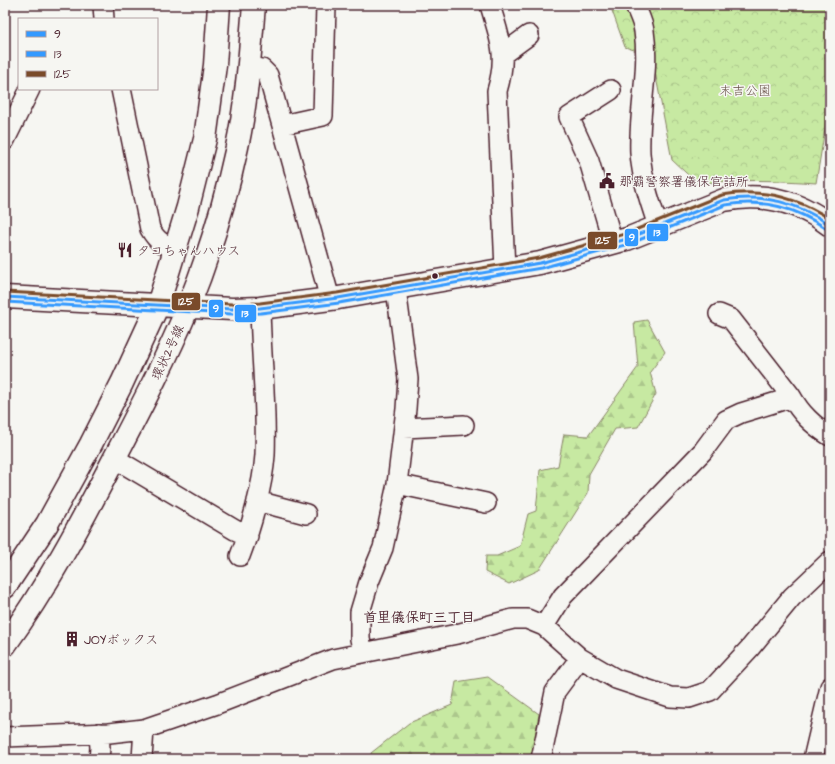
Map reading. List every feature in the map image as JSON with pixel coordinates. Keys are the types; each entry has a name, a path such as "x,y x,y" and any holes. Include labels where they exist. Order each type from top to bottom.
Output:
{"main road":[{"name":"環状2号線","path":"5,587 47,524 91,444 122,383 158,305 176,249 205,139 215,65 219,5"},
{"name":"環状2号線","path":"5,645 32,607 59,563 145,400 188,308 206,259 230,177 243,114 249,68 254,5"},
{"path":"5,297 188,308 260,308 330,299 396,289 540,263 613,243 724,200 756,196 795,204 830,225"}],"street":[{"path":"103,5 104,18"},
{"path":"282,125 323,116 326,5"},
{"path":"490,5 504,62 497,91 505,269"},
{"path":"635,5 644,29 646,44 640,132 641,158 646,189 658,226"},
{"path":"503,54 529,35"},
{"path":"249,68 262,69 268,74 330,299"},
{"path":"5,140 30,90"},
{"path":"121,90 150,229 156,239 162,244 176,249"},
{"path":"611,90 569,117 589,161 613,243"},
{"path":"363,653 360,639 360,612 369,582 383,548 397,484 404,428 408,379 396,289"},
{"path":"240,556 248,536 265,456 260,308"},
{"path":"720,314 731,319 791,396 797,407 810,423 830,436"},
{"path":"544,626 563,596 703,451 726,420 741,413 791,396"},
{"path":"404,428 464,425"},
{"path":"114,458 235,530 248,536"},
{"path":"397,484 486,503"},
{"path":"256,501 306,514"},
{"path":"5,737 99,733 144,729 217,704 333,659 457,634 513,619 527,619 544,626 580,658 616,679 670,697 689,698 710,691 750,648 792,597 830,561"},
{"path":"540,759 555,692 580,658"},
{"path":"813,759 830,687"},
{"path":"142,759 144,729"},
{"path":"99,733 99,759"}],"green space":[{"name":"末吉公園","path":"610,5 830,5 830,98 816,183 757,180 698,184 672,160 652,56 625,47"},
{"path":"647,320 665,352 650,372 656,394 638,427 615,429 589,474 588,493 539,570 509,584 485,572 486,556 497,556 520,546 528,514 536,511 540,470 558,466 564,434 588,436 638,367 634,322"},
{"path":"488,677 539,714 531,759 372,759 371,753 409,723 452,705 456,682"}],"transit line":[{"name":"125","path":"5,292 232,304 260,303 337,293 539,258 625,234 722,195 736,193 778,196 805,205 830,219"},
{"name":"9","path":"5,297 232,309 260,308 338,298 540,263 627,239 724,200 739,198 766,199 793,205 818,217 830,225"},
{"name":"13","path":"5,302 232,314 261,313 339,303 541,268 629,244 725,205 739,203 779,206 803,215 827,229"}],"place":[{"name":"那覇警察署儀保官詰所","path":"607,181"},
{"name":"タコちゃんハウス","path":"125,250"},
{"name":"JOYボックス","path":"72,639"}],"district":[{"name":"首里儀保町三丁目","path":"419,617"}]}
